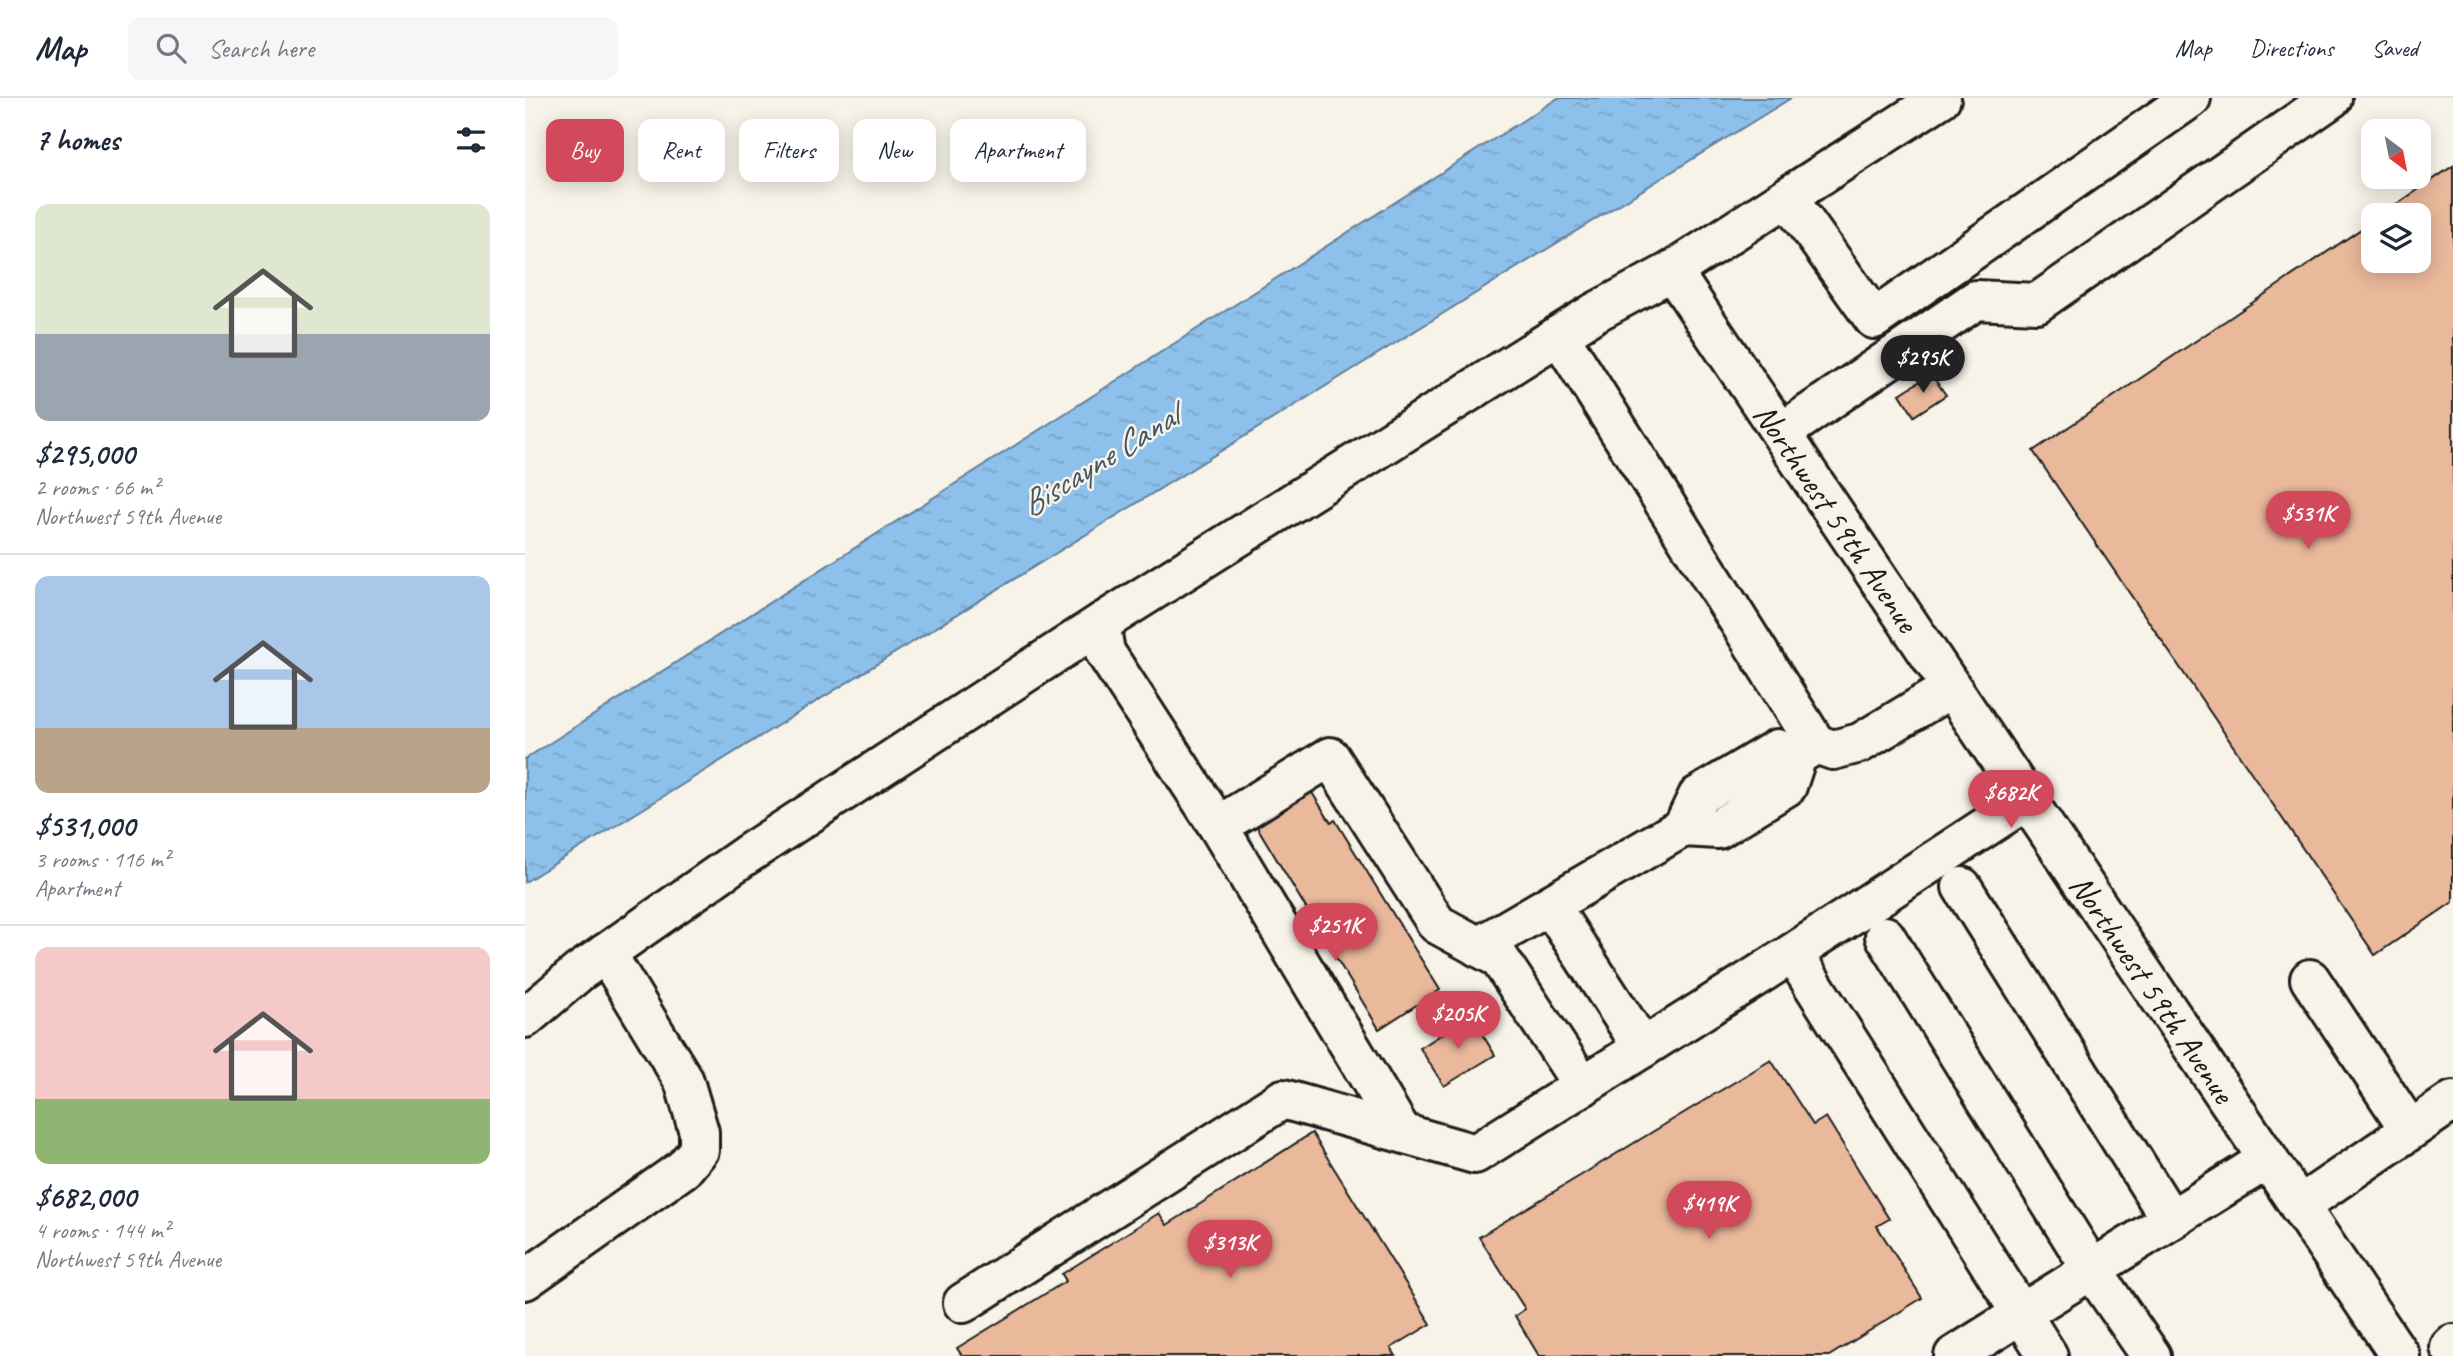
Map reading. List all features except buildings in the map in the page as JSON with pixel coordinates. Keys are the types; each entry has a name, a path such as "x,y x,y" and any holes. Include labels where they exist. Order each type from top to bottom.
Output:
{"street":[{"path":"525,1018 579,972 746,855 1103,622 1594,313 1672,271 1941,98"},
{"path":"1787,197 1874,319 2191,98"},
{"path":"1781,433 1976,300 2037,303 2332,98"},
{"name":"Northwest 59th Avenue","path":"1672,271 2400,1356"},
{"path":"1559,335 1806,750"},
{"path":"1103,622 1105,652 1218,826 1401,1131"},
{"path":"1478,947 1683,827 1698,796 1777,749 1833,750 1860,743 1951,688"},
{"path":"1218,826 1329,757 1437,924 1499,958 1583,1086"},
{"path":"963,1303 1283,1098 1475,1154 1793,953 2027,800"},
{"path":"1962,887 2171,1220"},
{"path":"1549,905 1643,1048"},
{"path":"1885,936 2092,1270 2151,1356"},
{"path":"525,1280 683,1169 699,1150 699,1132 684,1081 606,953"},
{"path":"1793,953 2048,1356"},
{"path":"2310,979 2410,1130"},
{"path":"2299,1206 2453,1101"},
{"path":"1954,1356 2268,1159"}],"water":[{"name":"Biscayne Canal","path":"1558,98 1791,98 525,882 525,759"}]}
